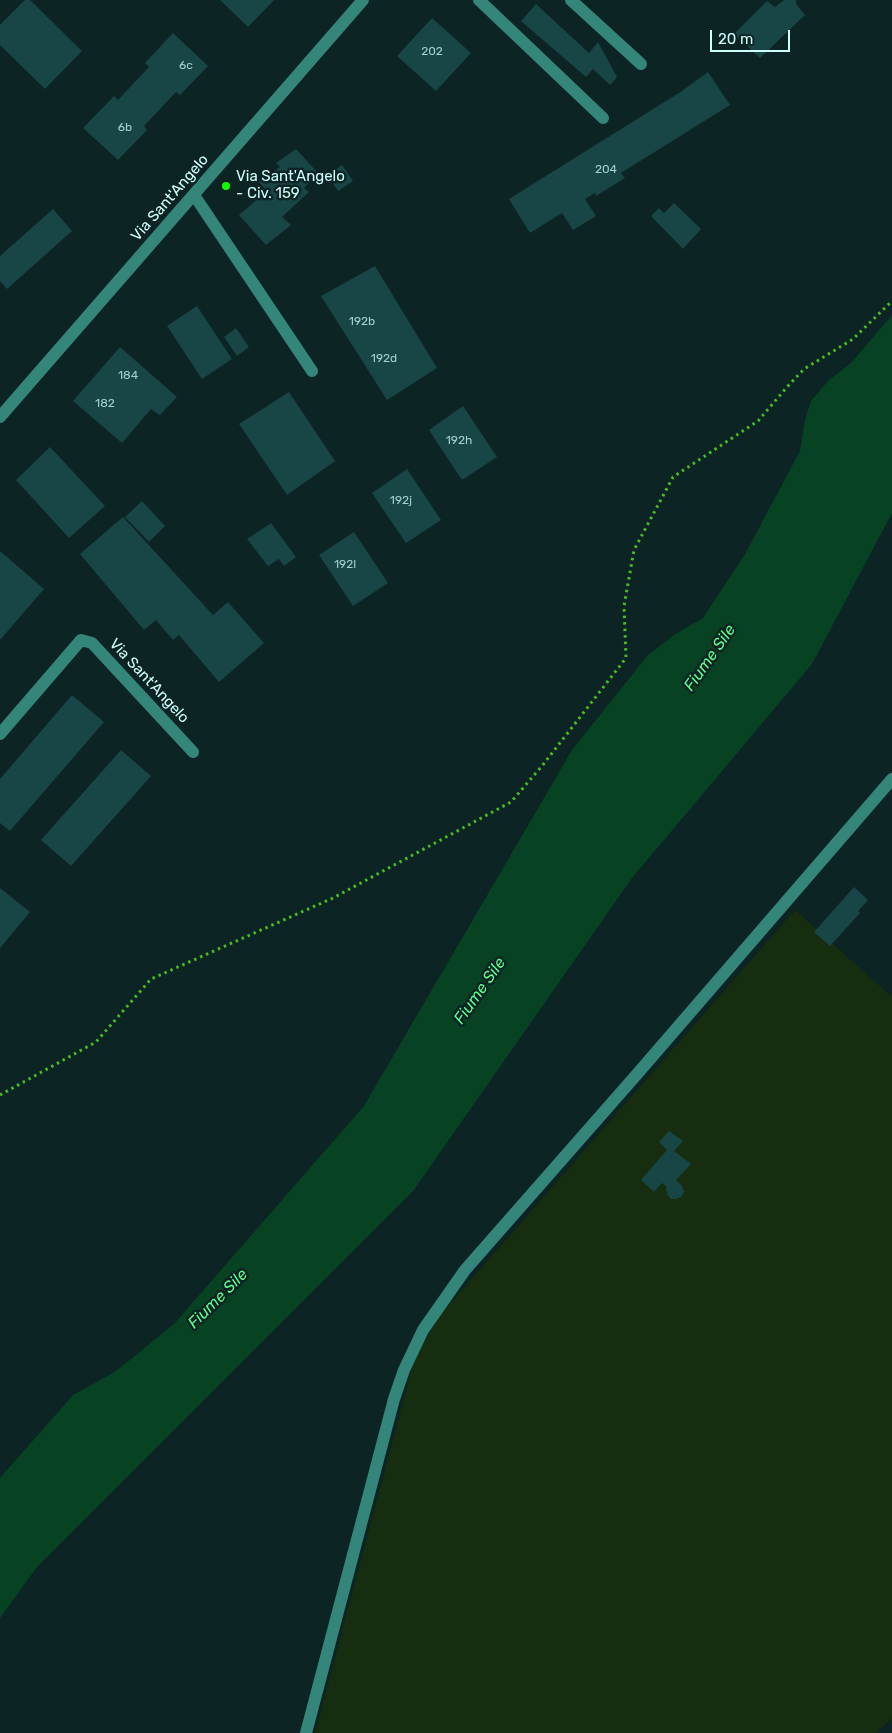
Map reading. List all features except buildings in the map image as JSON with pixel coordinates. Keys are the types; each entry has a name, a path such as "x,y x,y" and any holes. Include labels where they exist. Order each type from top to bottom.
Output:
{"street":[{"name":"Via Sant'Angelo","path":"0,417 363,0"},
{"path":"479,0 603,118"},
{"path":"571,0 641,64"},
{"path":"194,195 312,371"},
{"name":"Via Sant'Angelo","path":"0,734 81,640 92,644 193,752"},
{"path":"306,1733 394,1399 404,1370 423,1330 465,1270 892,779"}],"path":[{"path":"0,1094 96,1042 151,979 333,898 511,802 542,766 626,658 624,606 634,550 673,477 758,421 804,369 853,340 892,301"}],"shaded area":[{"path":"795,910 892,997 892,1719 875,1733 315,1733 415,1357 441,1314"}],"water":[{"name":"Fiume Sile","path":"892,315 892,513 812,664 632,878 413,1191 37,1567 0,1618 0,1478 73,1395 115,1372 174,1324 364,1106 572,750 648,655 674,635 703,618 744,556 800,451 805,420 811,401 828,381 851,363"}],"place":[{"name":"Via Sant'Angelo - Civ. 159","path":"226,186"}]}
